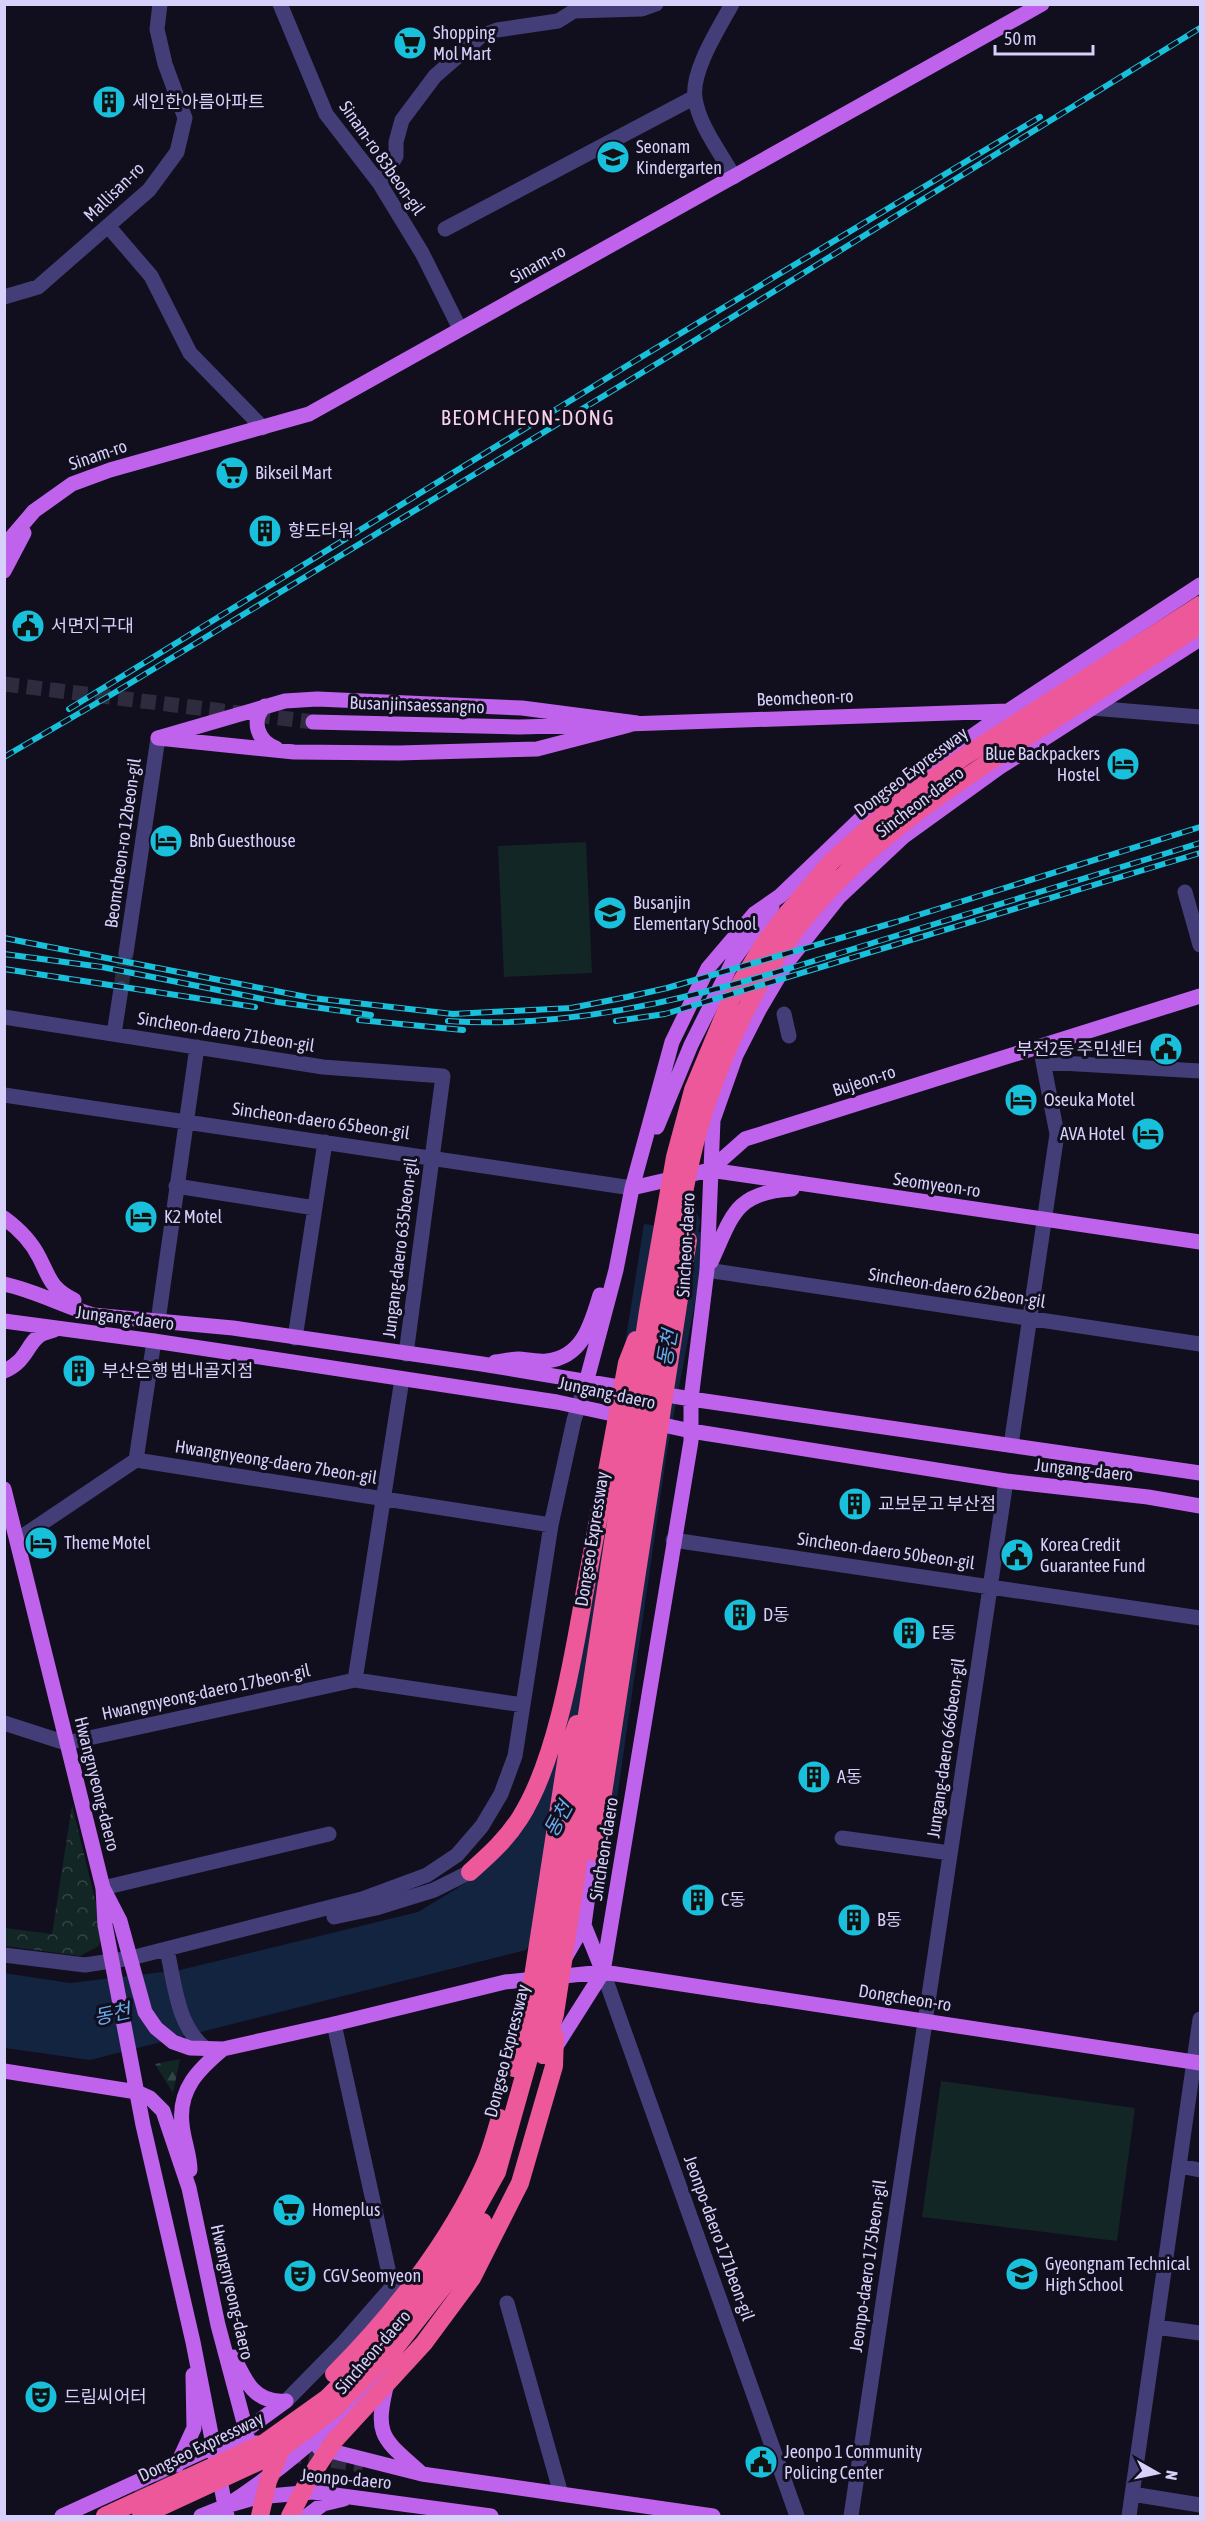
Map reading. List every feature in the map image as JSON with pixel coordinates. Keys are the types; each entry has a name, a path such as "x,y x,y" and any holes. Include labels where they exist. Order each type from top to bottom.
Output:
{"highway":[{"name":"Dongseo Expressway","path":"103,2508 264,2444 327,2398 382,2343 449,2258 497,2172 542,2012 648,1311 675,1157 693,1090 731,999 763,945 789,910 832,861 890,809 965,756 1200,605"},
{"name":"Dongseo Expressway","path":"141,2517 273,2455 334,2409 392,2352 460,2265 507,2178 555,2014 668,1278 691,1162 709,1098 751,999 780,952 813,908 873,846 915,811 968,774 1200,626"},
{"path":"594,1852 709,1098"},
{"path":"470,1872 501,1844 520,1818 540,1778 551,1745 573,1654 627,1363 648,1311"},
{"path":"260,2517 268,2481 289,2431 303,2407 372,2334 438,2249 484,2165 510,2087 528,2008 568,1749 590,1688"},
{"path":"290,2517 309,2479 334,2441 424,2343 472,2278 520,2183 554,2066 555,2014"}],"main road":[{"name":"Sinam-ro","path":"34,511 72,484 100,473 309,414 1041,5"},
{"path":"4,546 34,511"},
{"path":"4,571 34,511"},
{"name":"Sincheon-daero","path":"586,1383 616,1270 632,1188 691,1045 729,969 780,896 877,803 1008,711 1200,585"},
{"name":"Sincheon-daero","path":"226,2511 257,2492 351,2407 396,2360 465,2272 513,2178 550,2055 603,1972 691,1431 690,1399 707,1270 713,1120 736,1055 759,1010 788,961 839,897 903,837 1000,767 1200,639"},
{"path":"158,738 285,701 317,699 522,708 637,723"},
{"path":"265,706 260,710 257,722 258,734 263,742 273,748 294,752"},
{"name":"Beomcheon-ro","path":"313,722 520,727 1092,708"},
{"path":"158,738 294,752 399,753 537,749 637,723"},
{"name":"Bujeon-ro","path":"710,1170 745,1139 1200,996"},
{"name":"Sincheon-daero","path":"632,1188 710,1170"},
{"name":"Seomyeon-ro","path":"710,1170 1200,1242"},
{"name":"Seomyeon-ro","path":"707,1270 726,1228 744,1202 770,1190 825,1188"},
{"path":"4,1218 21,1230 39,1256 47,1277 59,1292"},
{"path":"482,1364 515,1359 547,1361 566,1357 578,1347 590,1327 603,1288 616,1270"},
{"path":"4,1273 37,1282 82,1304 125,1317"},
{"name":"Jungang-daero","path":"8,1286 93,1315 233,1328 482,1364 690,1399 1200,1473"},
{"name":"Jungang-daero","path":"4,1321 154,1341 578,1407 691,1431 1006,1481 1148,1497 1200,1506"},
{"path":"4,1371 22,1361 36,1339 42,1334 57,1329"},
{"name":"Hwangnyeong-daero","path":"4,1489 13,1545 103,1888 105,1925 130,2060 193,2342 226,2511"},
{"path":"594,1852 584,1925 603,1972"},
{"path":"103,1888 120,1921 130,1958"},
{"name":"Sincheon-daero","path":"309,2445 333,2380 376,2341 444,2255 491,2169 535,2008 584,1925"},
{"name":"Dongcheon-ro","path":"130,1958 145,2012 156,2028 173,2042 190,2048 200,2044 223,2049 505,1982 603,1972 1197,2063"},
{"path":"189,2188 190,2163 182,2123 182,2106 186,2089 196,2074 223,2049"},
{"path":"4,2071 137,2092"},
{"name":"Hwangnyeong-daero","path":"137,2092 150,2098 163,2111 189,2188 218,2325 247,2436 260,2517"},
{"path":"218,2325 246,2382 260,2396 273,2402 286,2401"},
{"path":"177,2465 194,2428 193,2342"},
{"path":"396,2360 380,2411 382,2431 390,2445 422,2474"},
{"path":"62,2517 103,2508 177,2465 215,2446 247,2436 286,2401"},
{"path":"247,2436 309,2445 422,2474 713,2517"},
{"name":"Jeonpo-daero","path":"257,2492 314,2492 432,2512 491,2517"},
{"path":"307,2517 323,2504 353,2497"},
{"path":"201,2517 226,2511"}],"street":[{"name":"Mallisan-ro","path":"4,297 38,287 149,190 177,152 185,118 165,64 157,29 160,4"},
{"name":"Sinam-ro 83beon-gil","path":"280,4 326,114 380,184 422,253 460,329"},
{"path":"380,184 396,156 396,142 402,120 435,76 481,36 497,30 558,21 574,11 642,9 657,4"},
{"path":"732,4 699,73 695,97 704,124 734,177"},
{"path":"445,229 695,97"},
{"path":"108,226 151,276 190,352 263,428"},
{"path":"1092,708 1200,717"},
{"name":"Beomcheon-ro 12beon-gil","path":"126,953 158,738"},
{"path":"1185,892 1200,945"},
{"path":"114,1034 121,989"},
{"path":"784,1014 789,1036"},
{"name":"Sincheon-daero 71beon-gil","path":"5,1019 323,1067 443,1076"},
{"path":"1011,1445 1057,1134 1040,1046"},
{"path":"158,1321 197,1047"},
{"path":"1043,1062 1200,1071"},
{"name":"Jungang-daero 635beon-gil","path":"406,1354 443,1076"},
{"name":"Sincheon-daero 65beon-gil","path":"4,1095 632,1188"},
{"path":"295,1338 325,1142"},
{"path":"176,1186 315,1208"},
{"name":"Sincheon-daero 62beon-gil","path":"707,1270 1200,1344"},
{"path":"13,1545 136,1460 154,1341"},
{"path":"355,1680 402,1379"},
{"path":"4,1955 85,1965 130,1958 168,1957 265,1925 362,1899 427,1875 458,1856 482,1826 501,1794 515,1756 551,1525 578,1407 586,1383"},
{"name":"Hwangnyeong-daero 7beon-gil","path":"136,1460 551,1525"},
{"name":"Jungang-daero 666beon-gil","path":"924,2021 1006,1481"},
{"name":"Sincheon-daero 50beon-gil","path":"673,1540 1200,1618"},
{"name":"Hwangnyeong-daero 17beon-gil","path":"66,1743 355,1680 523,1705"},
{"path":"4,1723 66,1743"},
{"path":"103,1888 329,1834"},
{"path":"842,1838 950,1853"},
{"path":"265,1925 315,1921 376,1908 434,1890 470,1872"},
{"path":"168,1957 183,2021 200,2044"},
{"name":"Jeonpo-daero 171beon-gil","path":"603,1972 797,2517"},
{"path":"1129,2517 1179,2166 1197,2063 1200,2019"},
{"name":"Jeonpo-daero 175beon-gil","path":"851,2517 924,2021"},
{"path":"334,2024 392,2287 408,2299"},
{"path":"1179,2166 1200,2170"},
{"path":"286,2401 344,2342 392,2287"},
{"path":"507,2303 561,2494"},
{"path":"1156,2326 1200,2333"},
{"path":"1132,2494 1200,2505"}],"green space":[{"path":"586,842 592,973 504,977 498,846"},
{"path":"72,1805 99,1916 102,1933 99,1946 80,1956 5,1946 5,1928 52,1934"},
{"path":"180,2059 173,2093 155,2064"},
{"path":"941,2081 1135,2108 1117,2241 922,2217"}],"water":[{"path":"644,1224 708,1233 667,1451 615,1812 526,1950 90,2060 5,2048 4,1973 70,1983 180,1970 418,1912 466,1883 500,1854 522,1829 537,1807 549,1776 609,1446"}],"waterway":[{"name":"동천","path":"681,1261 688,1222"}],"tunnel":[{"path":"4,684 313,722"},
{"path":"121,989 126,953"},
{"path":"286,2456 303,2456 363,2465"},
{"path":"134,2489 186,2471"}],"railway":[{"path":"4,757 114,693 676,352 1200,28"},
{"path":"69,709 638,359 1040,117"},
{"path":"4,938 312,998 453,1014 571,1008 667,988 896,922 1200,827"},
{"path":"448,1021 504,1022 559,1019 667,1001 774,973 1200,843"},
{"path":"616,1021 665,1014 1200,853"},
{"path":"4,954 102,967 278,1002 371,1015"},
{"path":"4,969 255,1007"},
{"path":"359,1020 463,1030"}],"place":[{"name":"Shopping Mol Mart","path":"410,43"},
{"name":"세인한아름아파트","path":"109,102"},
{"name":"Seonam Kindergarten","path":"613,157"},
{"name":"Bikseil Mart","path":"232,473"},
{"name":"향도타워","path":"265,531"},
{"name":"서면지구대","path":"28,626"},
{"name":"Blue Backpackers Hostel","path":"1123,764"},
{"name":"Bnb Guesthouse","path":"166,841"},
{"name":"Busanjin Elementary School","path":"610,913"},
{"name":"부전2동 주민센터","path":"1166,1049"},
{"name":"Oseuka Motel","path":"1021,1100"},
{"name":"AVA Hotel","path":"1148,1134"},
{"name":"K2 Motel","path":"141,1217"},
{"name":"부산은행 범내골지점","path":"79,1371"},
{"name":"교보문고 부산점","path":"855,1504"},
{"name":"Theme Motel","path":"41,1543"},
{"name":"Korea Credit Guarantee Fund","path":"1017,1555"},
{"name":"D동","path":"740,1615"},
{"name":"E동","path":"909,1633"},
{"name":"A동","path":"814,1777"},
{"name":"C동","path":"698,1900"},
{"name":"B동","path":"854,1920"},
{"name":"Homeplus","path":"289,2210"},
{"name":"Gyeongnam Technical High School","path":"1022,2274"},
{"name":"CGV Seomyeon","path":"300,2276"},
{"name":"드림씨어터","path":"41,2397"},
{"name":"Jeonpo 1 Community Policing Center","path":"761,2462"}],"district":[{"name":"BEOMCHEON-DONG","path":"528,418"}]}
